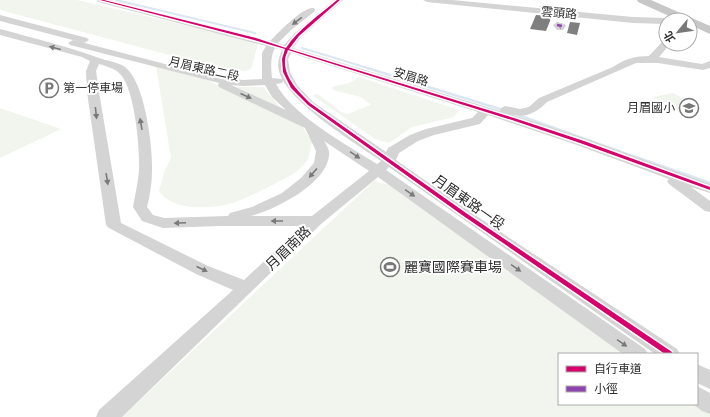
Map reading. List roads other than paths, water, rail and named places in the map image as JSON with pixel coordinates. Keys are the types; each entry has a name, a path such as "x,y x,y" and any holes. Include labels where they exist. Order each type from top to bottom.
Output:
{"main road":[{"path":"642,0 669,12"},
{"path":"698,25 710,30"}],"street":[{"name":"安眉路","path":"101,0 272,44 489,109 710,189"},
{"path":"287,49 291,42 304,28 339,0"},
{"name":"雲頭路","path":"427,0 633,20 658,21"},
{"path":"272,44 288,28 319,5"},
{"name":"月眉東路二段","path":"0,18 221,74 268,80"},
{"name":"月眉東路二段","path":"0,23 211,79 243,83 287,79"},
{"path":"0,32 85,55 95,61 122,70 130,79 134,88 145,144 146,179 140,207 147,218 163,224 219,221 316,221"},
{"name":"月眉東路一段","path":"272,44 267,53 266,64 268,80 276,95 310,126 383,166 464,214 669,353"},
{"name":"月眉東路一段","path":"287,49 283,57 284,72 295,92 383,166 637,353"},
{"path":"652,59 658,52"},
{"path":"489,109 520,113 533,109 543,100 617,68 628,61 652,59 703,66 710,64"},
{"path":"95,61 91,72 93,92 114,225 202,270 246,288"},
{"path":"243,78 266,64"},
{"path":"211,79 310,126 323,151 321,164 306,181 287,196 257,210 219,221"},
{"name":"月眉南路","path":"107,417 316,221 383,166 394,151 414,138 430,132 476,121 489,109"},
{"path":"658,170 710,208"},
{"path":"698,373 710,381"},
{"path":"698,396 710,405"}],"waterway":[{"path":"116,0 255,33"},
{"path":"302,48 371,69"},
{"path":"367,68 503,110"},
{"path":"518,115 638,158"},
{"path":"635,157 710,183"}],"place":[{"name":"第一停車場","path":"49,88"},
{"name":"月眉國小","path":"689,108"},
{"name":"麗寶國際賽車場","path":"390,267"}]}
